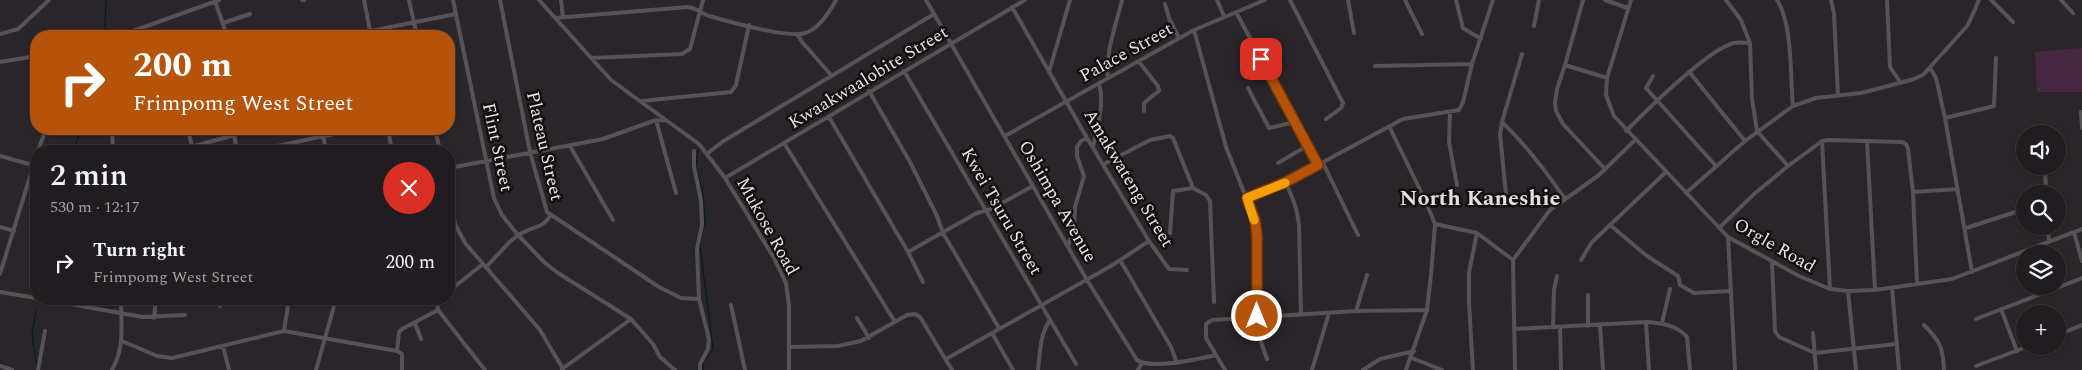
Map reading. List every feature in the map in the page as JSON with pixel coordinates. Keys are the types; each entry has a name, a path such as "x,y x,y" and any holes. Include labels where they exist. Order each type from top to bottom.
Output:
{"street":[{"path":"0,34 18,29 49,0"},
{"path":"364,0 370,30"},
{"path":"409,0 416,30"},
{"name":"Flint Street","path":"453,0 494,198 502,215 518,235 558,274 631,319 653,344 660,357 675,370"},
{"name":"Plateau Street","path":"500,0 530,152 542,199 550,216 659,287 681,298 700,299"},
{"name":"Mukose Road","path":"539,0 611,80 699,144 708,153 725,178 783,277 789,296 789,370"},
{"path":"561,0 563,18"},
{"path":"591,58 687,53 703,0"},
{"path":"556,18 688,6 707,15 797,34 804,33 815,27 828,15 836,0"},
{"name":"Oshimpa Avenue","path":"926,0 1087,280 1134,356 1142,363"},
{"name":"Kwaakwaalobite Street","path":"725,178 1025,0"},
{"path":"1050,72 1070,0"},
{"path":"1108,78 1108,50 1122,0"},
{"path":"1217,0 1224,16"},
{"name":"Palace Street","path":"1005,136 1194,30 1265,0"},
{"path":"1290,0 1343,103 1341,108 1326,119"},
{"path":"1348,0 1354,34"},
{"path":"1405,0 1422,34"},
{"path":"1456,0 1463,28 1481,39"},
{"path":"1247,198 1286,182 1403,119 1459,110 1493,0"},
{"path":"1534,26 1538,0"},
{"path":"1583,0 1566,65 1557,89 1556,111 1564,124 1605,169"},
{"path":"1604,0 1628,8"},
{"name":"Orgle Road","path":"1631,0 1607,78 1606,95 1614,116 1626,131 1636,139 1728,237 1799,276 1830,289 1848,291 1875,290 1952,279 2082,229"},
{"path":"1726,0 1741,20 1750,43 1752,99 1757,131 1788,166"},
{"path":"1731,5 1736,0"},
{"path":"1777,0 1783,9 1788,32 1793,106"},
{"path":"1831,0 1834,13 1838,96"},
{"path":"1887,0 1890,67 1900,82"},
{"path":"1686,193 1744,140 1793,106 1816,98 1860,92 1917,78 1930,68 1968,25 1979,0"},
{"path":"1991,0 2013,22"},
{"path":"2061,0 2073,13"},
{"path":"136,30 217,1 225,30"},
{"path":"1165,4 1169,18 1179,38"},
{"name":"Amakwateng Street","path":"1012,7 1149,241 1169,269 1187,270"},
{"path":"1236,12 1318,165"},
{"path":"223,23 250,14"},
{"path":"388,30 456,14"},
{"path":"708,153 722,142 934,14"},
{"path":"642,101 730,92 736,84 749,25"},
{"path":"1194,30 1226,147 1255,220 1259,340 1267,358"},
{"path":"797,34 832,76"},
{"path":"1626,131 1658,99 1716,52 1734,43 1750,43"},
{"path":"1507,205 1500,142 1502,122 1522,54"},
{"path":"0,62 30,57"},
{"path":"1945,118 1994,106 1996,58"},
{"path":"1139,62 1158,86 1158,91 1144,103 1144,111"},
{"path":"1375,66 1472,64"},
{"path":"1566,65 1607,78"},
{"path":"1930,68 1936,78 1945,118 1966,228 1972,272"},
{"name":"Kwei Tsuru Street","path":"904,71 1076,364"},
{"path":"1690,73 1744,140"},
{"path":"1653,76 1646,88 1658,99 1715,165"},
{"path":"1093,147 1100,108 1101,94 1099,83"},
{"path":"1248,88 1269,128 1294,122"},
{"path":"869,91 910,162 937,216 943,233 999,328"},
{"path":"1450,112 1449,142 1457,185"},
{"path":"2081,112 2082,128"},
{"path":"829,117 908,252 922,282"},
{"path":"455,167 603,139 656,120 667,120"},
{"path":"656,120 676,192"},
{"path":"1502,122 1544,169 1565,199"},
{"path":"1389,126 1424,198 1434,224 1432,275 1427,310 1412,358 1406,370"},
{"path":"202,145 234,135 236,145"},
{"path":"282,145 328,135"},
{"path":"323,136 325,145"},
{"path":"1104,164 1150,140 1170,136 1176,144 1193,188"},
{"path":"1068,246 1074,227 1075,208 1084,176 1077,156 1077,147 1081,141 1087,138"},
{"path":"1515,370 1513,260 1544,217 1605,169 1636,139"},
{"path":"1822,141 1830,289"},
{"path":"1719,228 1753,195 1822,141 1902,142 1906,144 1913,192 1917,284"},
{"path":"1867,141 1875,290"},
{"path":"784,143 895,322"},
{"path":"570,146 613,220"},
{"path":"1278,163 1307,146"},
{"path":"694,152 694,166 702,225 697,249 700,299 709,339 708,349 700,364 700,370"},
{"path":"0,156 30,164"},
{"path":"1323,163 1358,235"},
{"path":"1581,260 1592,242 1666,172"},
{"path":"0,274 30,181"},
{"path":"1286,182 1296,208 1299,224 1301,314"},
{"path":"908,252 977,213 997,206 1033,186"},
{"path":"1170,233 1173,191 1193,188 1206,195 1210,201 1214,302"},
{"path":"1913,192 1958,189"},
{"path":"1966,228 2016,213"},
{"path":"455,287 484,265 518,235 526,230 542,226 550,216"},
{"path":"455,220 466,243 540,330 562,369 631,319"},
{"path":"1434,224 1477,233 1513,260"},
{"path":"1610,225 1647,256 1678,276 1680,285 1694,293 1730,291"},
{"path":"0,228 14,231"},
{"path":"2074,232 2082,261"},
{"path":"1473,370 1469,272 1477,233"},
{"path":"2049,235 2049,242"},
{"path":"1728,237 1735,370"},
{"path":"946,359 1087,280 1149,241"},
{"path":"1120,260 1171,347 1175,363 1172,370"},
{"path":"1772,262 1775,331 1779,337 1815,353 1896,344"},
{"path":"1356,311 1368,275"},
{"path":"1553,327 1554,290 1557,276"},
{"path":"1976,319 2082,278"},
{"path":"1892,288 1899,370"},
{"path":"1662,323 1670,289"},
{"path":"1848,291 1856,370"},
{"path":"0,292 30,297"},
{"path":"1588,295 1588,326"},
{"path":"79,305 121,314 154,318 185,315"},
{"path":"112,370 118,358 122,341 120,305"},
{"path":"154,318 155,305"},
{"path":"284,330 288,305"},
{"path":"316,370 334,305"},
{"path":"437,305 438,310 485,370"},
{"path":"731,305 745,370"},
{"path":"2001,309 2016,348"},
{"path":"397,350 399,332 438,310"},
{"path":"1224,370 1205,333 1208,321 1257,316 1356,311 1427,310"},
{"path":"1312,370 1329,313"},
{"path":"789,347 838,346 868,338 909,314 917,314 952,370"},
{"path":"857,318 868,338"},
{"path":"1038,370 1042,340 1050,320"},
{"path":"1514,329 1646,322 1662,323 1676,328 1687,337 1690,370"},
{"path":"1646,322 1649,370"},
{"path":"415,323 421,339"},
{"path":"1600,325 1603,370"},
{"path":"1924,325 1940,342 1944,370"},
{"path":"2066,332 2082,325"},
{"path":"1560,327 1560,370"},
{"path":"122,341 167,358 178,358 284,330 397,350 402,354 402,370"},
{"path":"38,370 45,331"},
{"path":"992,333 1013,370"},
{"path":"1813,333 1816,370"},
{"path":"223,346 229,370"},
{"path":"1362,370 1380,360 1414,351"},
{"path":"1976,366 2016,351"},
{"path":"1138,370 1142,363 1175,363 1216,355"},
{"path":"1412,358 1442,370"},
{"path":"571,364 576,370"},
{"path":"0,366 12,370"}],"shaded area":[{"path":"2082,48 2082,92 2037,92 2035,52"}],"waterway":[{"path":"106,0 106,30"},
{"path":"76,145 79,135"},
{"path":"698,150 696,166 703,194 705,221 700,246 713,349 703,362 703,370"},
{"path":"36,310 32,334 37,368"}],"slow traffic":[{"path":"1254,220 1247,198 1285,183"}],"district":[{"name":"North Kaneshie","path":"1480,197"}],"route":[{"path":"1257,316 1257,235 1255,220 1247,198 1286,182 1318,165 1261,59"}]}
